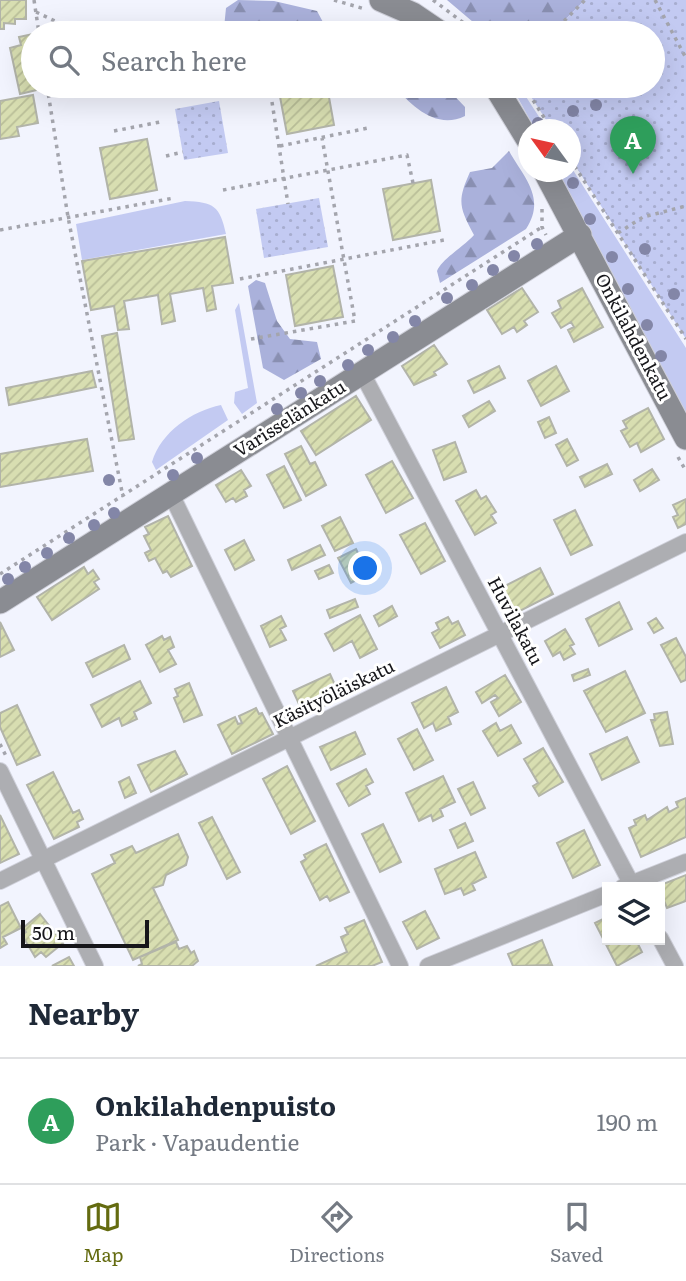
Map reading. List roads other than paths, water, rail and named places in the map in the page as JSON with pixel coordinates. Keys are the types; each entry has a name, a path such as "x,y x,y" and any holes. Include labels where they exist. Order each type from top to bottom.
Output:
{"street":[{"path":"381,0 423,21"},
{"path":"502,98 518,124"},
{"name":"Onkilahdenkatu","path":"551,182 686,438"},
{"name":"Varisselänkatu","path":"0,602 580,235"},
{"name":"Huvilakatu","path":"362,373 627,882"},
{"path":"171,494 400,966"},
{"name":"Käsityöläiskatu","path":"0,881 686,542"},
{"path":"0,771 95,966"},
{"path":"638,882 686,862"},
{"path":"428,966 602,896"},
{"path":"664,945 675,966"}],"place":[{"name":"Onkilahdenpuisto","path":"633,174"}]}
